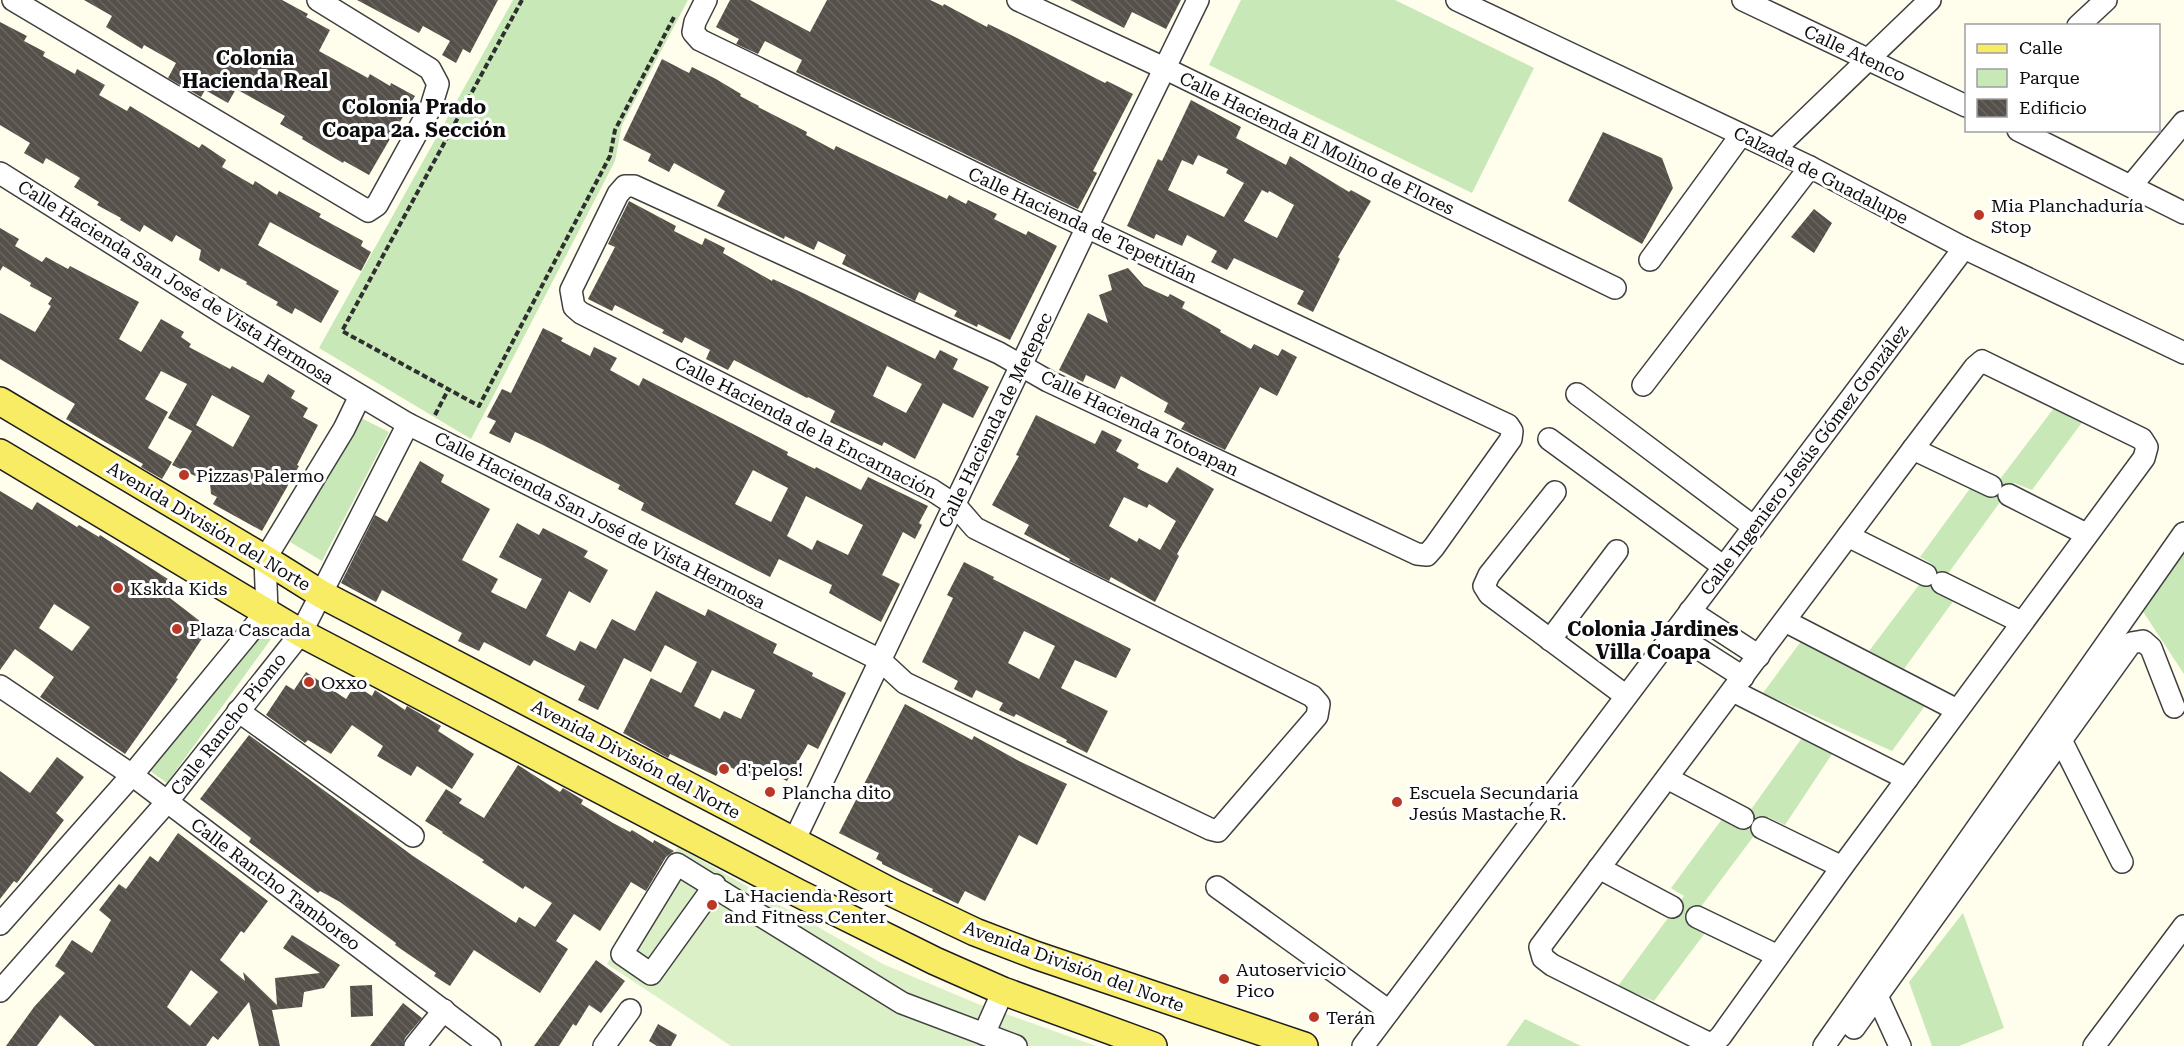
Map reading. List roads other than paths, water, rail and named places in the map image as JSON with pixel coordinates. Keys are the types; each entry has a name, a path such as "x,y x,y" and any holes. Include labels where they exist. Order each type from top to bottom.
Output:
{"main road":[{"name":"Avenida División del Norte","path":"0,402 265,558 321,594 794,842 955,923 1035,955 1304,1046"},
{"path":"0,453 301,633 798,893 899,944 1101,1038 1153,1046"},
{"path":"498,736 506,735 519,724 523,711 518,697"},
{"path":"535,755 530,743 532,729 542,719 555,717"},
{"path":"899,944 912,937 919,925 919,910 915,903"},
{"path":"935,961 929,948 932,934 942,925 955,923"}],"street":[{"path":"13,0 368,211 377,205 431,107 438,84 430,69 318,0"},
{"name":"Calle Hacienda de Tepetitlán","path":"706,0 695,22 693,32 700,40 1087,227 1508,425 1512,431 1511,439 1434,547 1427,555 1418,554"},
{"name":"Calle Hacienda El Molino de Flores","path":"1018,0 1164,68 1615,288"},
{"name":"Calle Hacienda de Metepec","path":"794,842 1087,227 1198,0"},
{"name":"Calzada de Guadalupe","path":"1457,0 1810,167 1964,248 2184,352"},
{"name":"Calle Atenco","path":"1743,0 1965,106"},
{"path":"1774,150 1930,0"},
{"path":"2080,24 2106,0"},
{"path":"2131,186 2184,122"},
{"path":"2022,132 2184,213"},
{"path":"1650,260 1741,135"},
{"path":"1643,385 1810,167"},
{"name":"Calle Hacienda San José de Vista Hermosa","path":"0,173 417,429 880,660 905,683 1218,831"},
{"name":"Calle Hacienda de la Encarnación","path":"634,186 625,186 618,194 572,290 574,307 581,313 932,490 955,505 975,528 1312,696 1319,704 1317,716 1218,831"},
{"name":"Calle Hacienda Totoapan","path":"634,186 989,348 1048,381 1418,554"},
{"name":"Calle Ingeniero Jesús Gómez González","path":"1363,1046 1964,248"},
{"path":"1982,361 2142,438 2147,447 2144,458 2021,622 1713,1044 1552,965 1543,958 1540,947 1913,449 1982,361"},
{"path":"1577,394 1754,527"},
{"path":"0,924 132,775 267,611 265,558 344,429 360,396"},
{"name":"Calle Rancho Piomo","path":"0,991 166,802 301,633 321,594 417,429"},
{"path":"1549,439 1724,567"},
{"path":"1913,449 2086,534"},
{"path":"1555,492 1489,575 1484,586 1489,594 1626,696"},
{"path":"1824,1046 2184,533"},
{"path":"1848,536 2021,622"},
{"path":"1550,640 1617,551"},
{"path":"1690,612 1759,656"},
{"path":"1785,621 1957,710"},
{"path":"1674,633 1738,684 1907,779"},
{"path":"1841,1046 2132,643 2138,640 2143,641 2151,648 2174,707"},
{"name":"Calle Rancho Tamboreo","path":"0,686 132,775 490,1046"},
{"path":"238,711 413,836"},
{"path":"2061,740 2122,862"},
{"path":"1667,778 1743,818"},
{"path":"1762,828 1842,867"},
{"path":"715,885 651,974 622,954 677,864 715,885 902,1004 1016,1046"},
{"path":"1599,868 1672,907"},
{"path":"1217,887 1389,1011"},
{"path":"1697,917 1778,956"},
{"path":"2094,1046 2184,926"},
{"path":"984,1034 1002,991"},
{"path":"1877,996 1900,1046"},
{"path":"415,1046 444,1010"},
{"path":"612,1043 630,1010"}],"place":[{"name":"Mia Planchaduría Stop","path":"1979,215"},
{"name":"Pizzas Palermo","path":"184,475"},
{"name":"Kskda Kids","path":"118,588"},
{"name":"Plaza Cascada","path":"177,629"},
{"name":"Oxxo","path":"309,682"},
{"name":"d'pelos!","path":"724,769"},
{"name":"Plancha dito","path":"770,792"},
{"name":"Escuela Secundaria Jesús Mastache R.","path":"1397,802"},
{"name":"La Hacienda Resort and Fitness Center","path":"712,905"},
{"name":"Autoservicio Pico","path":"1224,979"},
{"name":"Terán","path":"1314,1017"}],"district":[{"name":"Colonia Hacienda Real","path":"255,70"},
{"name":"Colonia Prado Coapa 2a. Sección","path":"414,118"},
{"name":"Colonia Jardines Villa Coapa","path":"1653,640"}]}
